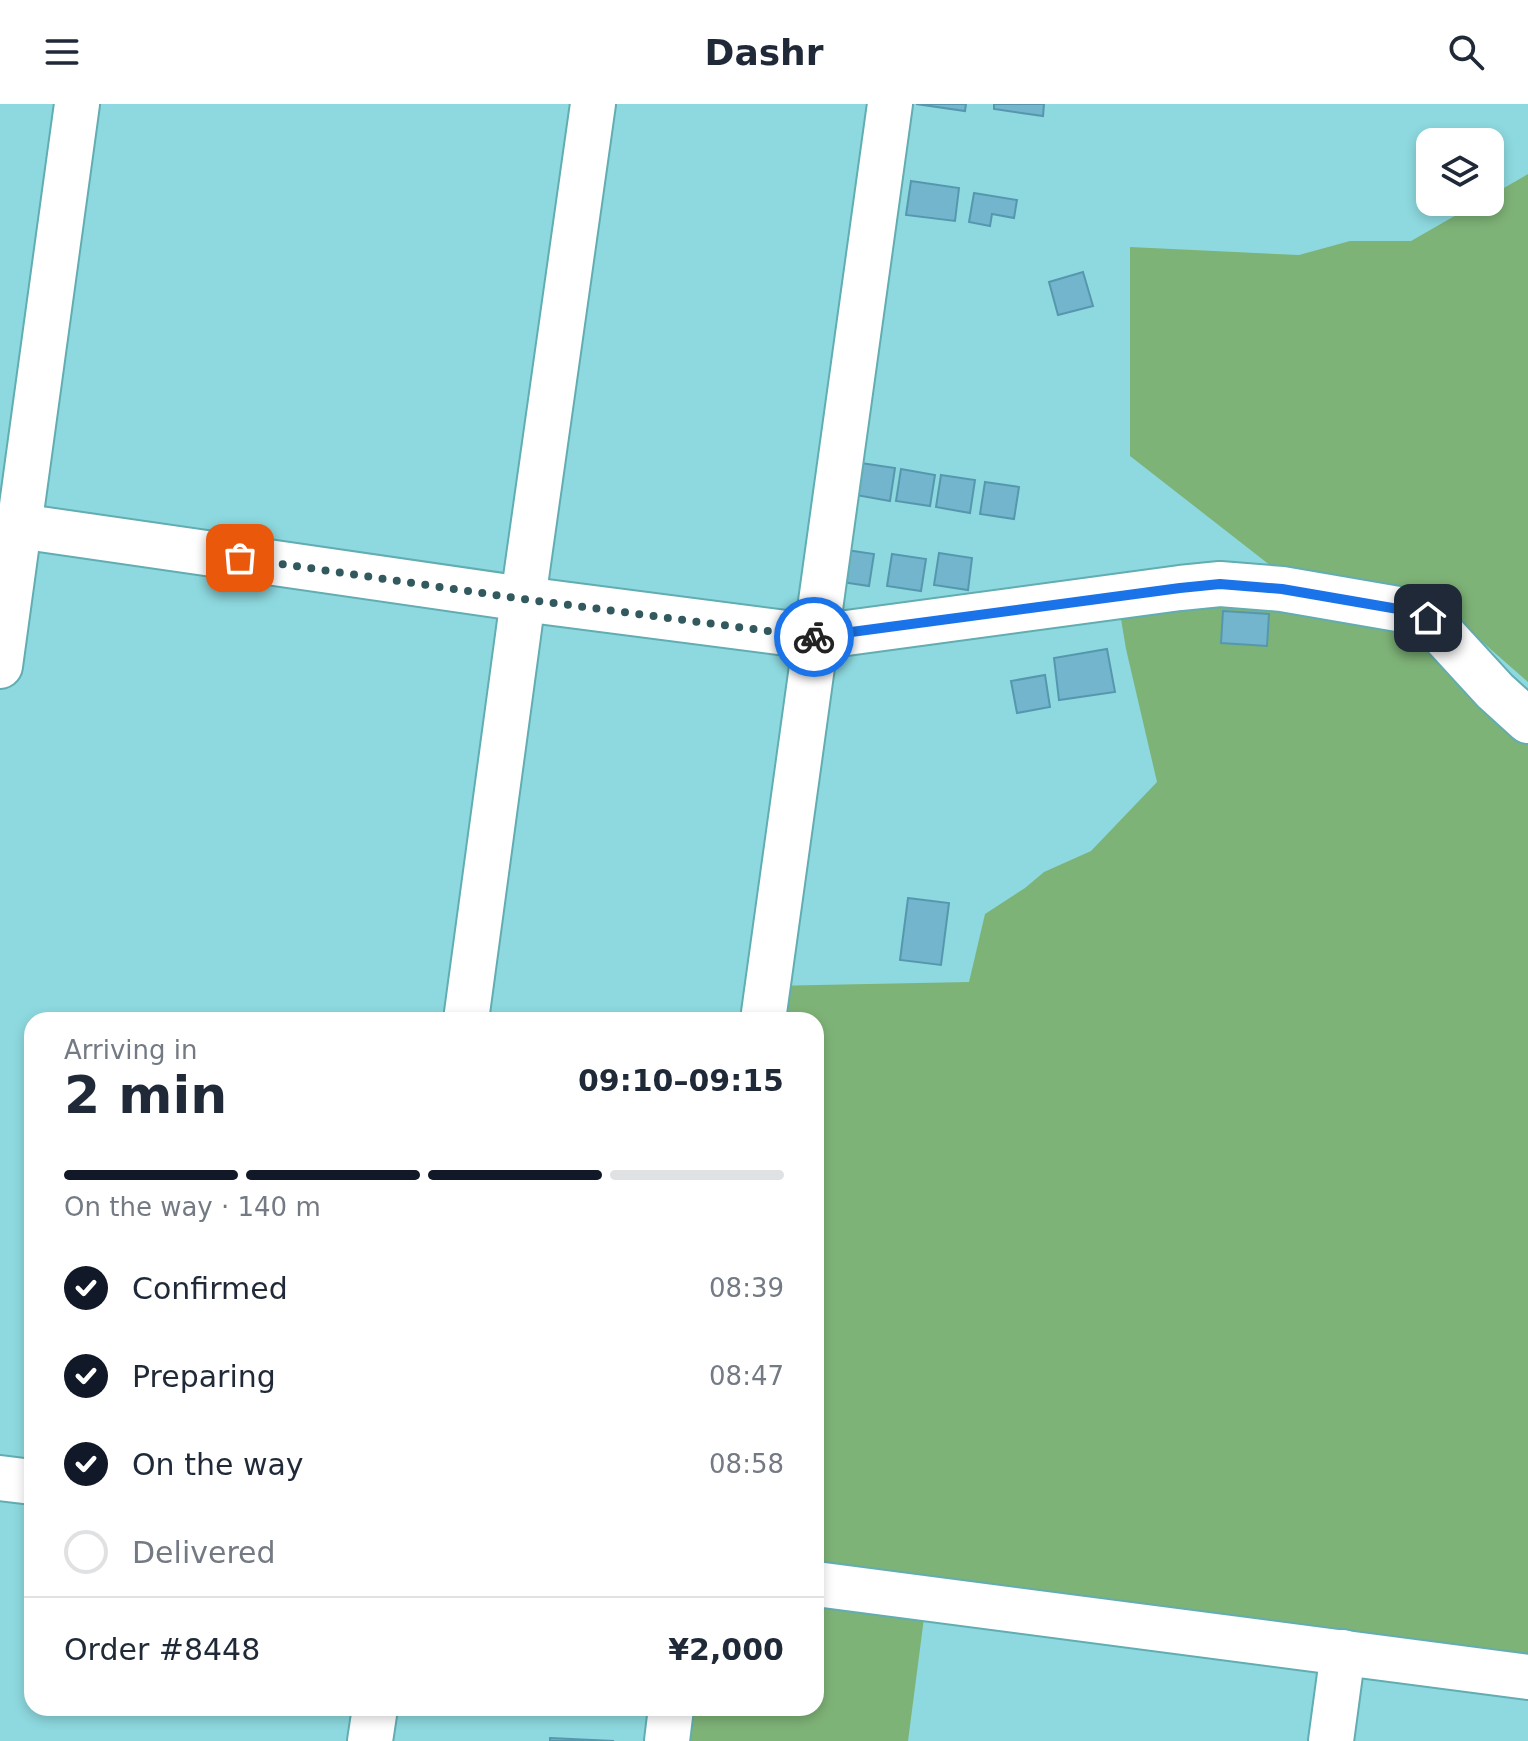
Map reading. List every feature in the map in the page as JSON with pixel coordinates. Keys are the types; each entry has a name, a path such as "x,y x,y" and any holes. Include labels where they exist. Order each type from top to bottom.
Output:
{"street":[{"path":"0,666 77,104"},
{"path":"467,1012 593,104"},
{"path":"764,1012 890,104"},
{"path":"19,526 523,599 817,637 1180,588 1220,584 1282,589 1398,609 1428,618 1495,691 1528,721"},
{"path":"0,1478 24,1481"},
{"path":"824,1585 1528,1677"},
{"path":"1331,1741 1343,1652"},
{"path":"370,1741 374,1716"},
{"path":"667,1741 670,1716"}],"green space":[{"path":"1528,174 1528,682 1472,633 1431,606 1298,587 1130,456 1130,247 1299,255 1350,241 1411,241 1455,216 1504,216 1504,188"},
{"path":"1226,597 1396,624 1456,664 1528,745 1528,1666 824,1583 824,1012 764,1012 767,986 969,982 985,914 1044,872 1091,851 1157,782 1118,601"},
{"path":"824,1602 924,1618 908,1741 678,1741 683,1716 824,1716"}],"building":[{"path":"916,104 966,104 965,111"},
{"path":"994,104 1044,104 1043,116 994,109"},
{"path":"911,181 959,188 955,221 906,215"},
{"path":"974,193 1017,200 1014,218 992,214 990,226 969,222"},
{"path":"1083,272 1093,306 1058,315 1049,282"},
{"path":"861,463 895,468 890,501 856,495"},
{"path":"901,469 935,475 930,506 896,501"},
{"path":"941,475 975,480 970,513 936,507"},
{"path":"985,482 1019,487 1014,519 980,514"},
{"path":"840,549 874,554 869,586 835,581"},
{"path":"939,553 972,558 968,590 934,585"},
{"path":"892,554 926,559 921,591 887,586"},
{"path":"1223,611 1269,614 1267,646 1221,643"},
{"path":"1107,649 1115,692 1059,700 1054,658"},
{"path":"1045,675 1050,707 1017,713 1011,681"},
{"path":"908,898 949,903 941,965 900,960"},
{"path":"550,1738 614,1741 550,1741"}],"way so far":[{"path":"240,558 814,637"}],"route":[{"path":"814,637 1220,584 1282,589 1398,609 1428,618"}]}
